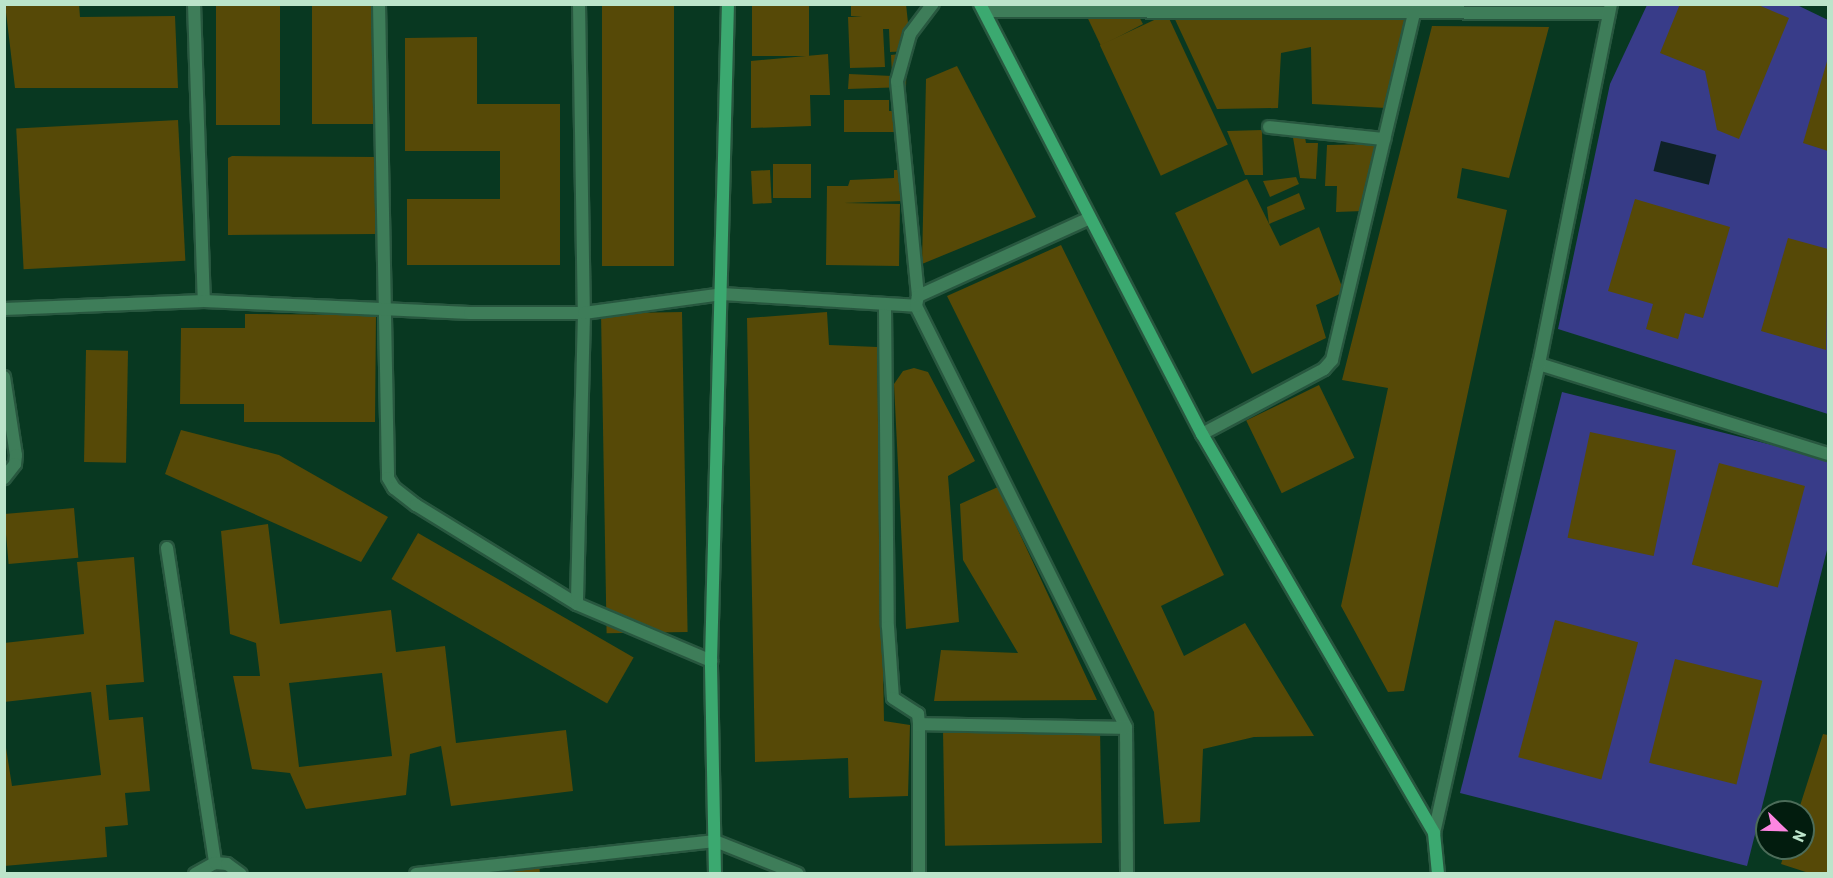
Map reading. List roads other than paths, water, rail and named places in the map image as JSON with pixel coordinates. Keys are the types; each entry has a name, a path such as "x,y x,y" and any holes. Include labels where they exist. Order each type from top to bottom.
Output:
{"street":[{"path":"194,4 204,301"},
{"path":"379,4 388,478 394,488 577,604 711,661"},
{"path":"577,604 584,313 579,4"},
{"path":"715,873 711,661 728,4"},
{"path":"933,4 910,34 897,81 917,301 1126,728 1126,873"},
{"path":"1434,833 1203,434 1088,219 982,8 1414,12 1610,9 1539,364 1434,833 1438,873"},
{"path":"1203,434 1324,369 1332,360 1414,12"},
{"path":"1269,127 1384,139"},
{"path":"4,309 204,301 386,307 470,313 584,313 722,294 885,307 917,301 1088,219"},
{"path":"885,307 893,698 918,714 920,724 919,873"},
{"path":"1539,364 1828,454"},
{"path":"4,377 16,454 15,464 4,478"},
{"path":"167,548 214,863"},
{"path":"920,724 1126,728"},
{"path":"416,873 715,841 798,873"},
{"path":"195,873 214,863 227,864 241,873"}],"water":[{"path":"1661,141 1716,155 1709,185 1654,171"}]}
